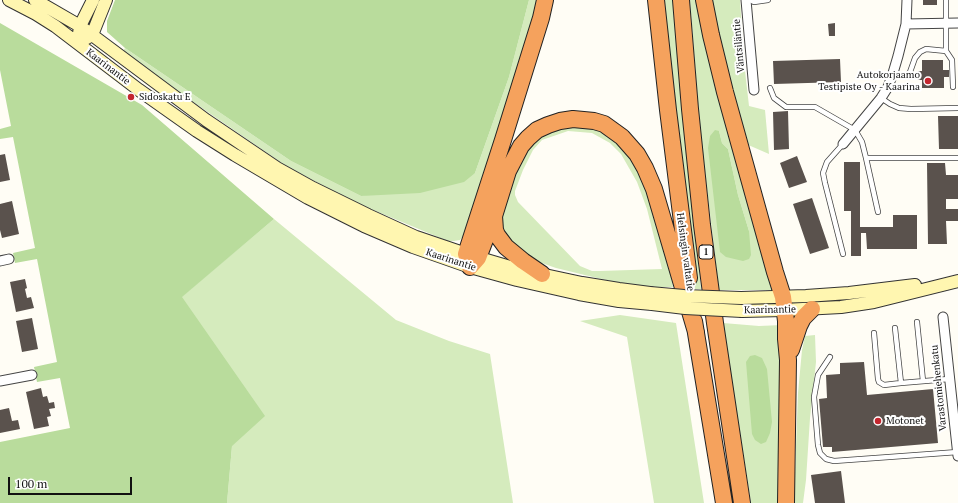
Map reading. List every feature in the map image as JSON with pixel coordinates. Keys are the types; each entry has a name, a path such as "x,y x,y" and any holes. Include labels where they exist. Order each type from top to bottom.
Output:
{"highway":[{"path":"471,259 503,140 545,0"},
{"name":"Helsingin valtatie","path":"656,0 681,221 696,332 724,503"},
{"name":"Helsingin valtatie","path":"682,0 690,109 703,233 742,503"},
{"path":"704,0 725,92 784,303 788,360 786,503"},
{"path":"471,259 494,216 503,185 514,158 528,138 537,130 560,121 573,119 594,121 604,124 622,137 637,154 645,168 654,189 696,332"},
{"path":"494,216 495,230 506,247 542,274"},
{"path":"788,360 798,326 803,318 812,309"}],"main road":[{"name":"Kaarinantie","path":"10,0 36,14 139,90 234,155 308,198 364,226 413,247 582,283 619,289 651,299"},
{"name":"Kaarinantie","path":"35,0 80,26 206,120 277,168 313,188 368,215 534,285 619,301 684,296 742,305 784,303 812,309 841,307 874,302 958,280"},
{"path":"77,43 80,26 93,0"},
{"path":"77,43 92,35 106,0"},
{"name":"Kaarinantie","path":"784,303 806,296 849,293 958,280"}],"street":[{"name":"Väntsiläntie","path":"746,0 754,90"},
{"path":"843,144 881,98 888,87 906,24 907,0"},
{"path":"906,24 958,23"},
{"name":"Varastomiehenkatu","path":"943,317 958,456"},
{"path":"0,382 32,375"}],"lane":[{"path":"750,0 754,2 768,0"},
{"path":"946,0 946,51 952,60 953,86"},
{"path":"893,73 901,76 907,76 915,58 920,52 926,50 946,51"},
{"path":"770,88 774,98 786,107 815,107 855,130 862,142 878,212"},
{"path":"881,98 899,108 958,108"},
{"path":"843,144 827,162 823,173 843,254"},
{"path":"866,158 958,158"},
{"path":"917,322 923,381"},
{"path":"895,328 901,383"},
{"path":"874,333 879,382 884,385 949,379"},
{"path":"830,357 818,375 814,397 818,445 820,453 826,459 834,461 958,452"}],"green space":[{"path":"115,0 529,0 509,77 475,173 464,182 420,193 361,196 291,161 125,48 107,32 107,21"},
{"path":"529,0 539,0 499,135 465,234 460,240 454,241 448,241 354,202 286,166 122,53 125,48 291,161 361,196 475,173 509,77"},
{"path":"663,0 675,0 685,126 701,289 695,289"},
{"path":"690,0 699,0 773,290 719,290 700,129","holes":["719,131 722,143 728,149 738,195 749,231 717,223"]},
{"path":"709,0 740,0 744,62 749,106 765,110 769,154 746,144"},
{"path":"0,23 142,105 274,219 182,297 265,416 232,446 227,503 0,503 0,442 70,428 60,378 37,382 34,367 57,362 37,259 15,263 13,253 35,248 13,137 0,139 0,129 11,126 0,70"},
{"path":"590,125 621,143 641,173 660,224 673,287 639,287 556,268 536,261 512,246 501,228 501,207 527,149 550,129","holes":["568,131 592,133 610,143 621,154 637,182 647,209 662,269 592,271 580,266 518,202 515,191 523,170 533,150 542,140"]},
{"path":"715,130 719,131 722,143 728,149 738,195 749,231 751,255 749,259 743,261 726,257 720,252 708,148 710,136"},
{"path":"274,219 396,320 449,341 490,354 513,503 227,503 232,446 181,297"},
{"path":"620,315 676,323 704,503 654,503 627,337 580,321"},
{"path":"723,323 759,326 782,325 782,503 751,503"},
{"path":"815,335 816,362 803,503 792,503 802,350 805,336"},
{"path":"755,355 762,358 767,369 772,422 770,433 766,442 761,444 755,440 752,434 746,362 750,356"}],"building":[{"path":"923,0 937,0 937,5 923,5"},
{"path":"835,23 835,36 829,36 828,24"},
{"path":"840,59 841,82 774,84 773,61"},
{"path":"922,60 943,60 943,70 949,70 949,77 944,77 944,88 922,88 922,80 917,80 917,71 922,71"},
{"path":"788,111 789,149 774,150 773,112"},
{"path":"938,116 958,116 958,149 939,149"},
{"path":"5,154 10,180 0,182 0,155"},
{"path":"797,156 807,182 789,188 780,163"},
{"path":"844,162 860,162 860,227 893,227 893,215 917,215 917,249 867,249 866,233 861,233 861,256 851,256 851,211 844,211"},
{"path":"927,163 945,163 946,175 958,175 958,199 946,199 946,209 958,209 958,221 946,221 947,244 928,244"},
{"path":"812,198 829,248 810,254 793,204"},
{"path":"12,201 19,234 2,238 0,230 0,204"},
{"path":"25,279 27,298 31,297 34,308 16,312 10,282"},
{"path":"32,318 38,349 22,352 16,321"},
{"name":"Motonet","path":"864,362 867,395 933,389 938,443 832,452 832,447 823,447 819,399 827,398 826,375 840,374 840,363"},
{"path":"41,388 43,397 47,396 49,403 54,402 55,408 49,409 51,416 47,417 49,426 34,429 26,392"},
{"path":"9,408 12,421 18,420 20,429 0,433 0,410"},
{"path":"841,471 845,503 815,503 811,475"}],"place":[{"name":"Autokorjaamo Testipiste Oy - Kaarina","path":"928,81"},
{"name":"Sidoskatu E","path":"131,97"},
{"name":"Motonet","path":"878,421"}]}
